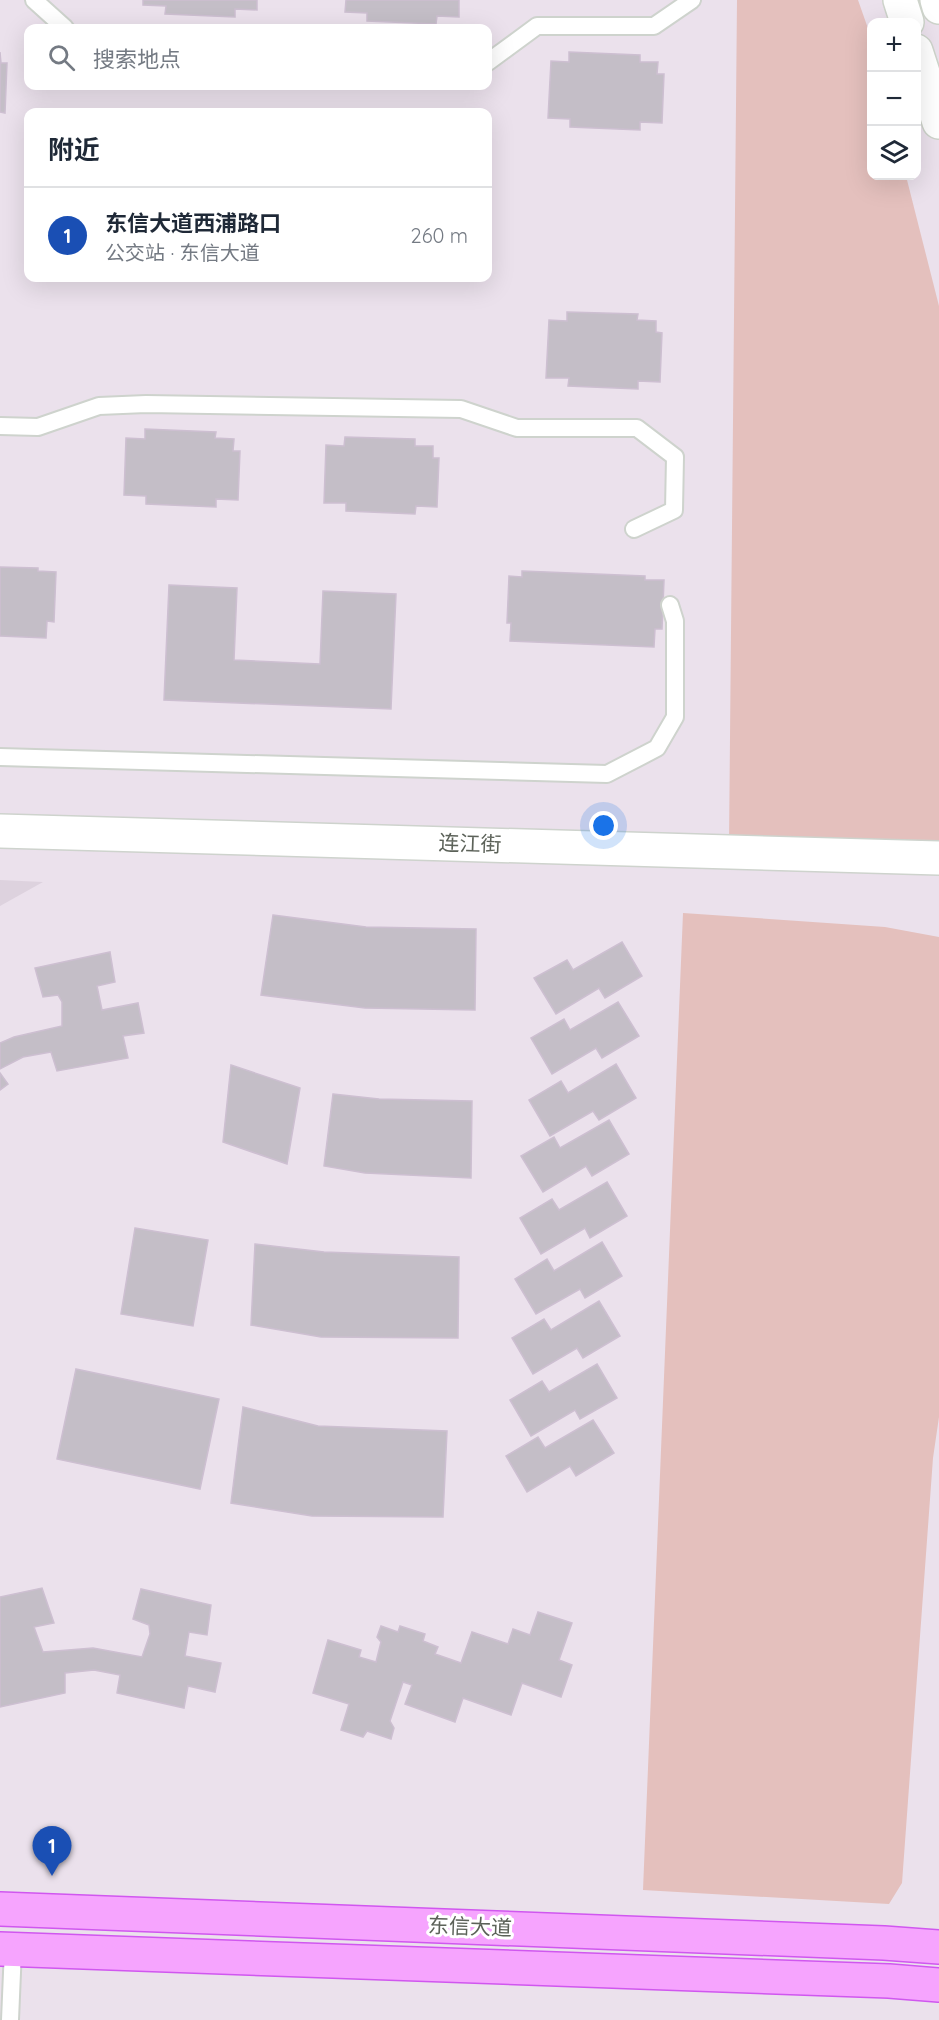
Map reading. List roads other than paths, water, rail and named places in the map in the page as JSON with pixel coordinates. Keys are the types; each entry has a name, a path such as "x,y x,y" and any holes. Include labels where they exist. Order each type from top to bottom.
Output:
{"main road":[{"name":"东信大道","path":"0,1909 884,1942 939,1947"},
{"name":"东信大道","path":"7,1949 889,1981 939,1985"}],"street":[{"path":"900,0 906,18"},
{"path":"937,0 939,7"},
{"path":"921,66 939,122"},
{"name":"连江街","path":"0,831 939,858"}],"lane":[{"path":"34,0 61,24"},
{"path":"492,59 537,26 654,26 692,0"},
{"path":"0,426 38,427 99,406 146,404 460,410 517,428 637,428 675,457 674,510 634,529"},
{"path":"0,758 607,774 657,748 675,717 675,621 670,605"},
{"path":"7,1949 9,2020"}],"place":[{"name":"东信大道西浦路口","path":"52,1876"}]}
